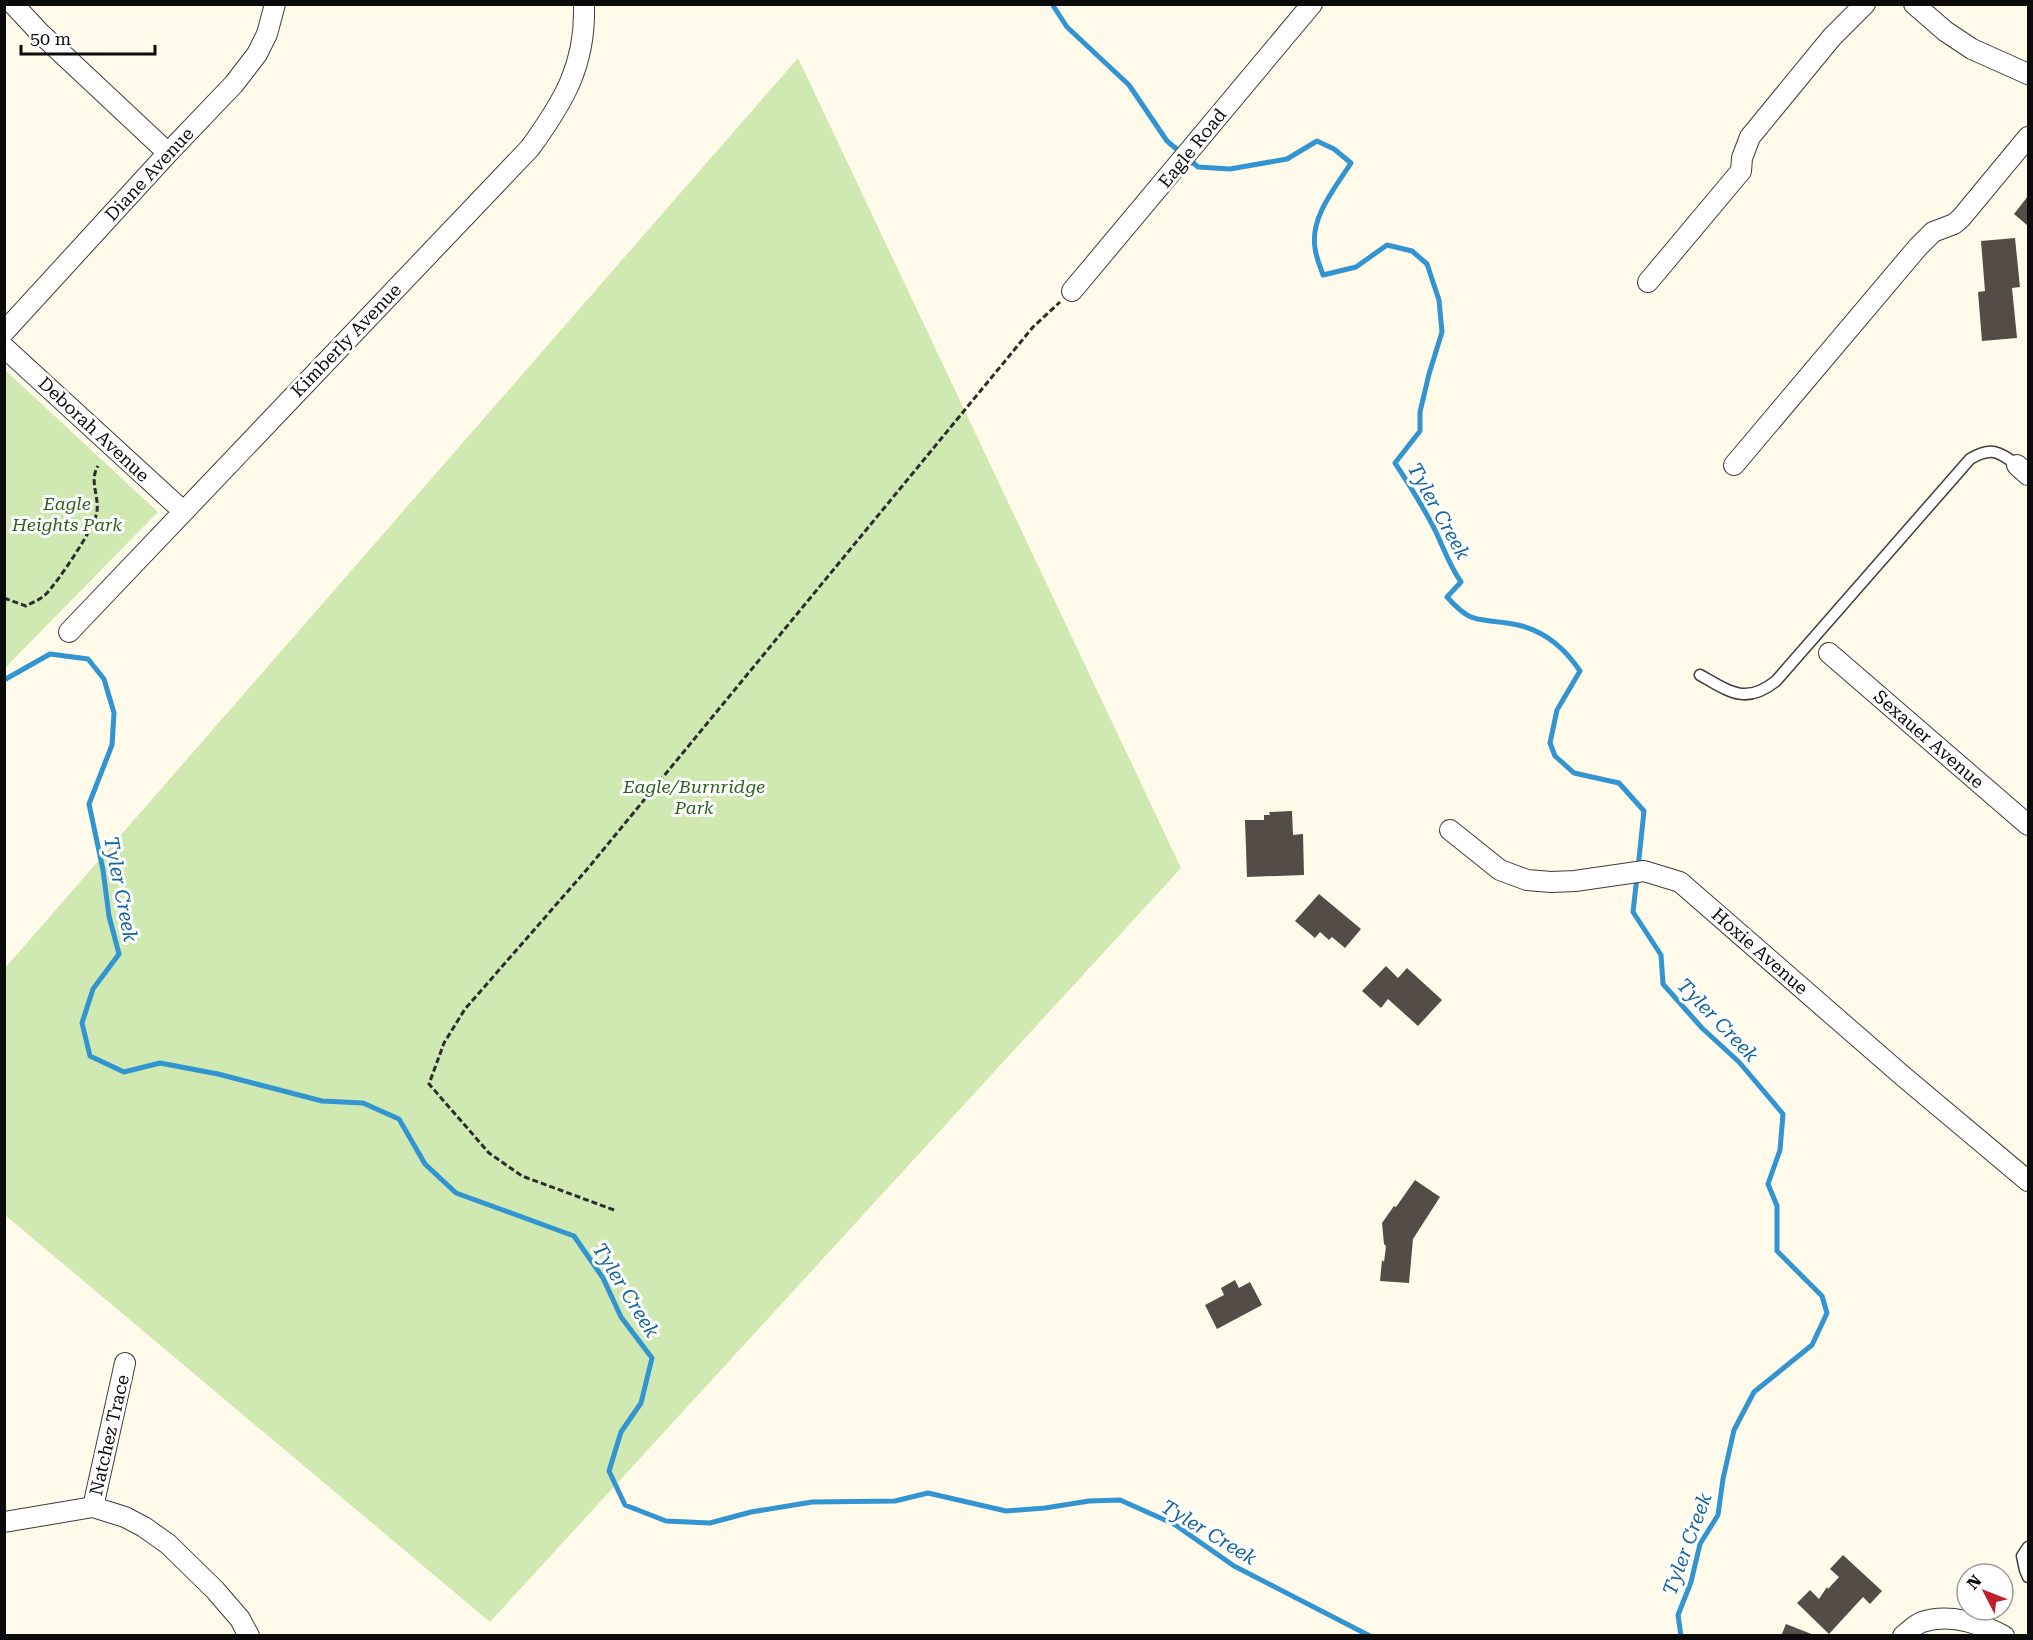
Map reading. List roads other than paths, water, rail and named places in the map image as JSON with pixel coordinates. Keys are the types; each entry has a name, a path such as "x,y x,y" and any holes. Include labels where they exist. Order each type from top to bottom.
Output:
{"street":[{"path":"13,4 40,33 168,153"},
{"name":"Diane Avenue","path":"4,332 234,84 257,54 267,34 275,4"},
{"name":"Eagle Road","path":"1072,291 1312,4"},
{"path":"1648,282 1741,171 1742,158 1750,137 1832,37 1865,4"},
{"path":"1914,4 1945,31 1972,49 2028,74"},
{"name":"Kimberly Avenue","path":"69,632 530,148 554,114 570,85 579,56 583,14"},
{"path":"1734,465 1918,248 1933,232 1954,224 1961,218 2028,137"},
{"name":"Deborah Avenue","path":"4,347 183,511"},
{"name":"Sexauer Avenue","path":"1829,653 2028,825"},
{"name":"Hoxie Avenue","path":"1450,830 1500,870 1527,880 1575,881 1644,871 1680,882 2028,1181"},
{"name":"Natchez Trace","path":"93,1507 125,1363"},
{"path":"4,1522 93,1507 125,1517 168,1544 215,1590 240,1619 249,1635"},
{"path":"1903,1635 1920,1623 1941,1618 1973,1622 2004,1635"}],"lane":[{"path":"1700,675 1740,695 1767,689 1970,459 1978,454 1992,451 2004,456 2023,470"},
{"path":"2028,1547 2022,1556 2028,1577"}],"waterway":[{"name":"Tyler Creek","path":"1052,4 1067,27 1129,85 1167,141 1198,167 1230,169 1287,159 1317,141 1334,149 1351,163 1325,203 1316,225 1315,248 1323,275 1356,267 1387,245 1412,251 1427,264 1439,300 1442,332 1420,412 1420,431 1395,463 1425,511 1461,582 1447,597 1471,617 1524,626 1543,635 1567,654 1580,671 1557,710 1550,743 1555,756 1574,773 1619,783 1644,811 1638,868"},
{"name":"Tyler Creek","path":"4,680 50,654 88,659 104,679 114,713 112,745 89,804 103,870 109,916 119,954 93,989 82,1023 90,1056 124,1072 160,1063 218,1074 322,1101 363,1103 399,1119 425,1164 456,1193 574,1236 603,1278 621,1317 652,1358 641,1403 621,1432 609,1471 625,1505 666,1521 710,1523 751,1512 812,1502 895,1501 928,1493 1006,1511 1089,1501 1120,1500 1174,1524 1234,1566 1370,1636"},
{"name":"Tyler Creek","path":"1637,877 1633,912 1661,955 1663,984 1702,1028 1739,1062 1783,1114 1780,1150 1768,1184 1777,1206 1777,1251 1822,1296 1827,1313 1812,1345 1754,1392 1734,1430 1718,1515 1700,1544 1691,1582 1678,1615 1681,1636"}],"park label":[{"name":"Eagle Heights Park","path":"67,513"},
{"name":"Eagle/Burnridge Park","path":"694,796"}]}
